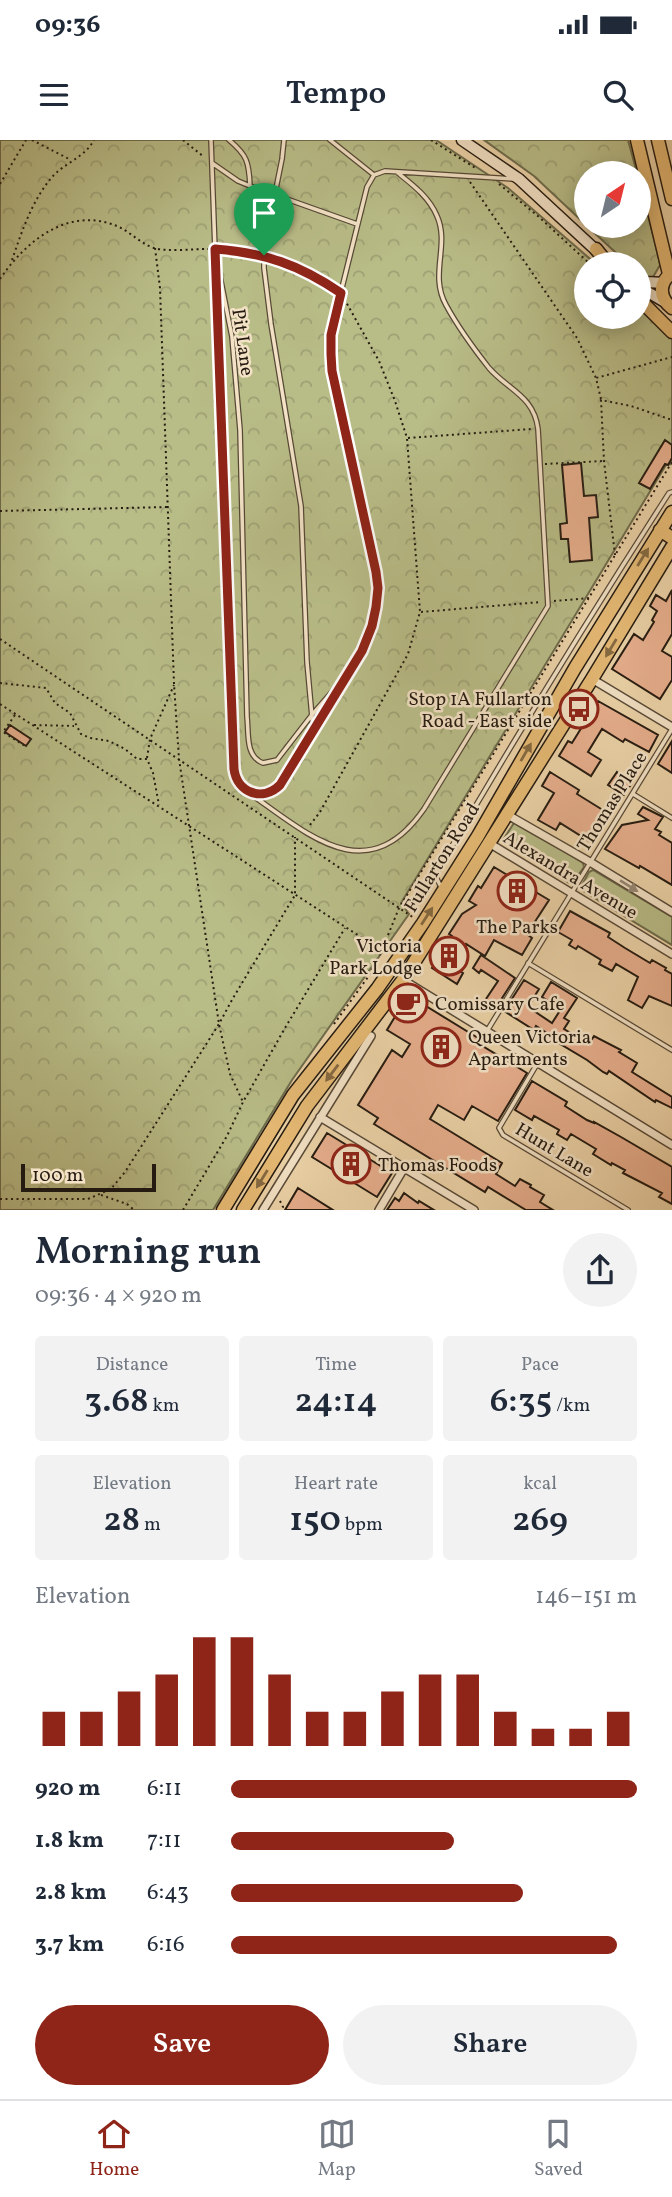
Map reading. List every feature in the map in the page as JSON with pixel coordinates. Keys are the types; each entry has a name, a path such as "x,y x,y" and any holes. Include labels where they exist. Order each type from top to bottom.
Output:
{"highway":[{"path":"637,140 668,277 661,290 669,305"},
{"path":"657,140 672,199"},
{"path":"596,249 599,252"},
{"path":"651,311 672,332"},
{"name":"Fullarton Road","path":"222,1210 293,1095 389,972 423,923 575,668 672,512"},
{"path":"660,530 672,538"},
{"name":"Fullarton Road","path":"243,1210 307,1106 403,979 672,547"},
{"path":"575,668 592,679"},
{"path":"492,811 506,814"},
{"path":"389,972 403,979"},
{"path":"264,1142 280,1151"}],"main road":[{"path":"462,140 519,179 596,249"},
{"path":"651,281 668,277"},
{"path":"651,294 669,305"}],"street":[{"path":"592,679 672,728"},
{"name":"Alexandra Avenue","path":"506,814 672,912"},
{"name":"Alexandra Avenue","path":"489,843 672,954"},
{"path":"403,979 672,1145"},
{"path":"263,1210 371,1036"},
{"path":"320,1117 474,1210"},
{"path":"280,1151 293,1160"},
{"path":"379,1210 404,1168"}],"lane":[{"path":"211,140 236,780 247,791 320,842 336,848 362,851 395,840 414,823 546,612 549,602 535,412 488,366 445,304 438,279 441,241 438,218 421,193 396,172"},
{"path":"229,140 245,153 250,186"},
{"path":"284,140 264,255 271,324 301,506 313,730"},
{"path":"330,140 374,175"},
{"path":"212,163 238,181 357,224"},
{"path":"247,791 258,794 276,789 351,670 372,626 378,588 376,572 332,371 331,335 367,187 374,175 381,172 519,179"},
{"path":"215,249 264,255 293,265 341,293"},
{"name":"Pit Lane","path":"215,249 232,338 240,430 247,717 253,756 263,763 277,760 351,670"},
{"path":"443,891 435,875 526,722 672,492"},
{"name":"Thomas Place","path":"487,1031 672,728"},
{"path":"634,794 672,818"},
{"path":"528,963 672,1050"},
{"name":"Hunt Lane","path":"538,1062 499,1128 503,1135 628,1210"}],"path":[{"path":"0,184 26,140"},
{"path":"32,140 73,161"},
{"path":"12,261 25,224 41,191 55,174 94,140"},
{"path":"183,140 212,163"},
{"path":"431,140 523,202 577,252"},
{"path":"467,176 578,338 596,378 601,400 604,461 615,556"},
{"path":"0,279 12,261 34,240 58,225 80,219 100,221 121,228 155,248 215,249"},
{"path":"155,248 160,288 179,759 219,1024 229,1074 243,1102"},
{"path":"596,378 672,358"},
{"path":"601,400 631,406 672,420"},
{"path":"407,438 538,429"},
{"path":"540,464 604,461"},
{"path":"334,1024 375,964 400,908 672,462"},
{"path":"0,511 168,507"},
{"path":"561,601 590,598"},
{"path":"420,612 549,602"},
{"path":"0,639 423,923"},
{"path":"0,683 46,688 55,704 70,713 81,734 109,741 137,759 147,759"},
{"path":"159,806 153,773 147,759 150,739 174,684"},
{"path":"0,704 382,950"},
{"path":"15,714 3,732 25,746"},
{"path":"33,725 75,726"},
{"path":"0,1199 78,1199 100,1195 111,1189 125,1172 219,1024 295,895 295,837"},
{"path":"183,1210 345,927"},
{"path":"100,1195 127,1204 134,1210"},
{"path":"280,1201 281,1210"},
{"path":"124,1210 127,1204"}],"green space":[{"path":"0,140 436,140 508,188 582,252 574,252 574,329 651,329 651,316 672,336 672,464 666,465 401,903 409,914 292,1080 213,1210 0,1210"},
{"path":"484,140 628,140 634,161 574,161 574,214 534,176"},
{"path":"651,229 660,265 651,277 651,252 615,252 600,238 651,238"},
{"path":"514,823 524,826 583,863 584,867 574,881 569,883 503,840"},
{"path":"593,870 672,917 672,945 583,891 582,885"}],"building":[{"path":"665,440 672,445 672,458 668,465 665,464 650,489 639,483"},
{"path":"581,463 584,496 596,495 598,517 589,518 592,560 570,562 568,539 561,539 560,524 567,523 562,465"},
{"path":"672,590 672,634 662,651 672,657 672,680 660,699 612,669 634,634 643,640 654,622 652,620 657,611 650,606 656,595 666,601"},
{"path":"598,701 658,735 649,752 625,739 623,742 602,729 588,752 601,760 591,776 559,756 568,741 572,743"},
{"path":"10,725 31,739 26,746 5,732"},
{"path":"672,741 672,773 658,764"},
{"path":"550,772 579,790 577,794 606,812 589,841 560,823 556,830 538,820 554,793 542,786"},
{"path":"617,772 632,783 624,795 608,785"},
{"path":"643,807 663,817 655,829 672,843 672,885 605,849 622,825 648,820 638,814"},
{"path":"494,867 549,900 527,934 532,938 522,955 494,940 485,956 466,944 452,966 463,973 457,984 432,968 462,914 476,905 469,901"},
{"path":"570,911 610,933 608,937 650,963 652,960 666,968 665,970 672,974 672,1006 649,996 642,1008 628,1000 638,977 616,964 612,971 599,964 601,960 578,946 576,949 569,945 572,940 558,932"},
{"path":"481,955 515,978 495,1009 484,1002 498,981 473,968"},
{"path":"524,980 539,989 528,1007 552,1023 561,1009 542,997 551,982 577,998 564,1018 569,1021 564,1029 589,1044 594,1036 621,1050 619,1052 637,1063 632,1072 672,1097 672,1108 656,1100 655,1102 609,1071 607,1074 603,1072 536,1026 534,1030 504,1011"},
{"path":"408,995 478,1038 476,1042 527,1073 498,1121 472,1106 464,1120 438,1105 430,1119 502,1163 496,1174 515,1186 520,1179 531,1185 530,1187 544,1195 540,1202 553,1210 526,1210 488,1187 485,1192 374,1124 378,1118 358,1105 392,1050 402,1057 410,1044 387,1030"},
{"path":"532,1081 567,1102 565,1106 587,1120 672,1167 672,1204 659,1197 662,1193 593,1154 596,1149 571,1134 567,1140 557,1134 559,1130 534,1116 532,1120 515,1110"},
{"name":"Thomas Foods","path":"327,1133 392,1173 377,1197 312,1157"},
{"path":"298,1188 333,1210 285,1210"},
{"path":"404,1193 434,1210 387,1210 395,1198 399,1201"}],"place":[{"name":"Stop 1A Fullarton Road - East side","path":"579,709"},
{"name":"The Parks","path":"517,891"},
{"name":"Victoria Park Lodge","path":"449,956"},
{"name":"Comissary Cafe","path":"408,1003"},
{"name":"Queen Victoria Apartments","path":"441,1047"},
{"name":"Thomas Foods","path":"351,1164"}],"route":[{"path":"215,249 264,255 293,265 341,293 331,335 332,371 378,588 372,626 351,670 280,785 276,789 258,794 247,791 240,785 235,778 234,769 215,249"}]}
